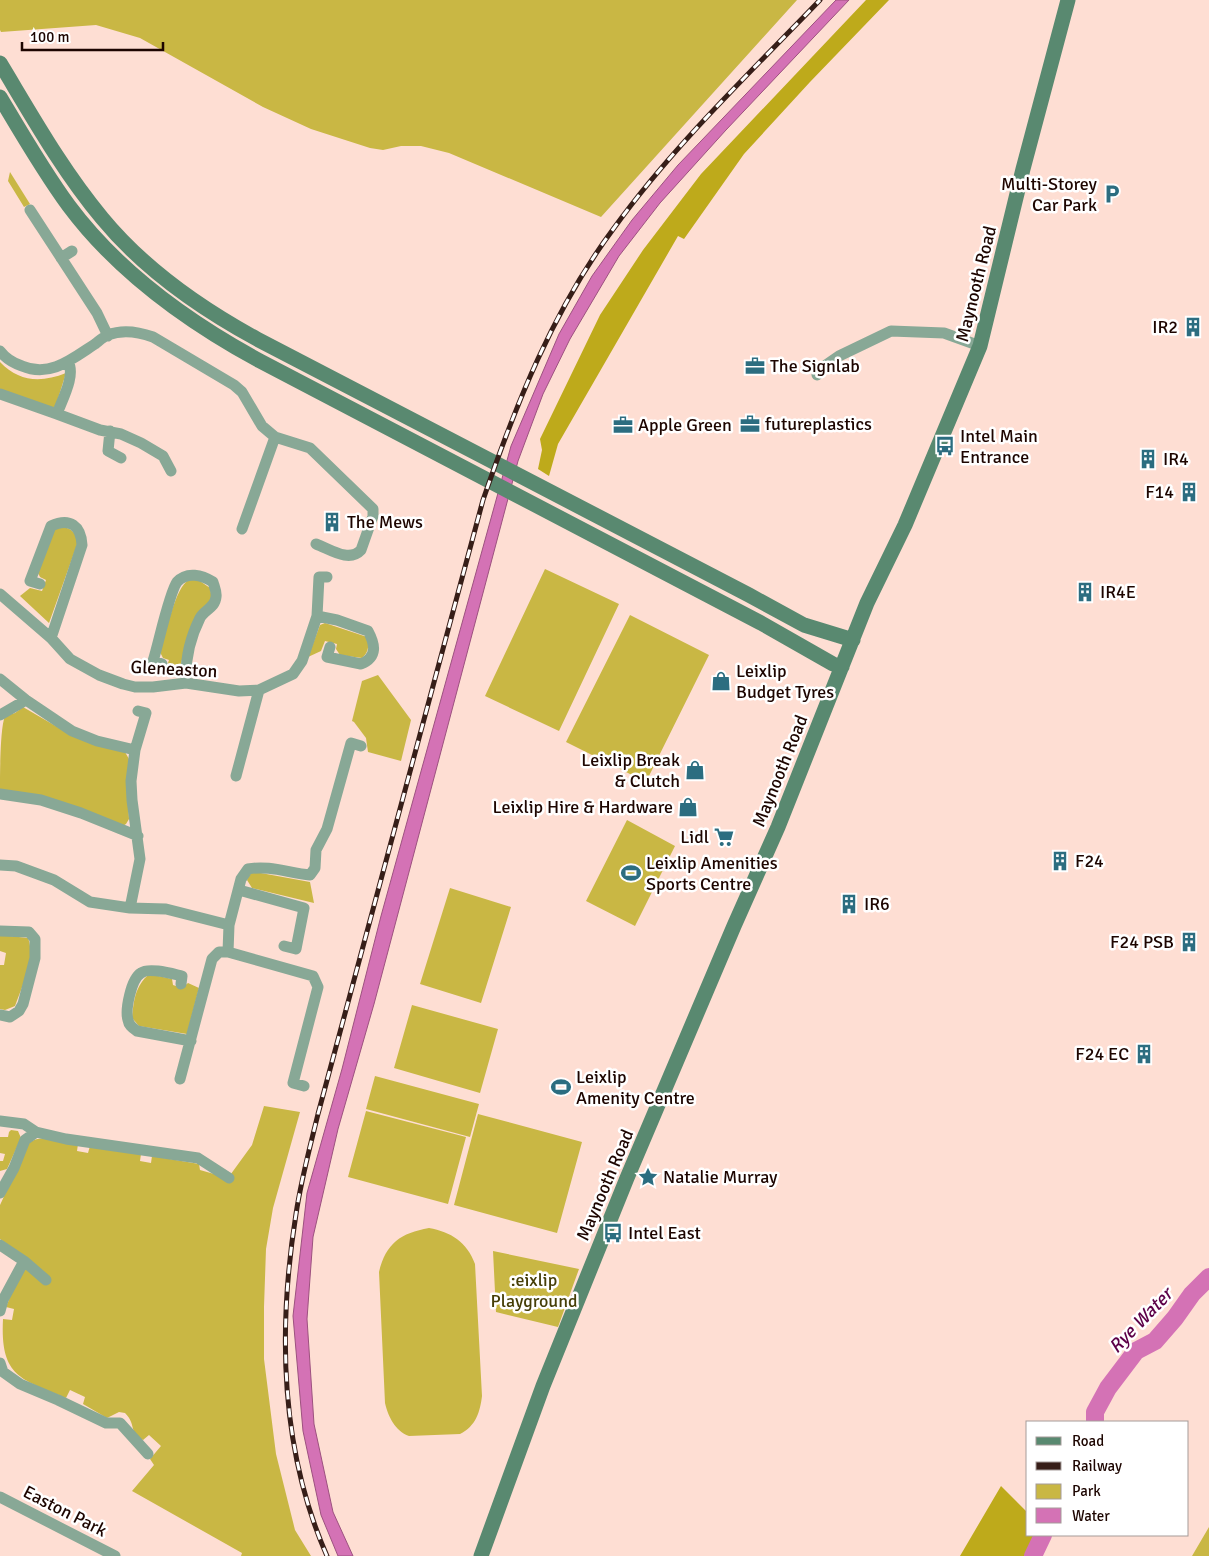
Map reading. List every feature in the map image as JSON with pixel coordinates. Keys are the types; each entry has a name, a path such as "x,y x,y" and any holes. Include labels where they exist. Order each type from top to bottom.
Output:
{"main road":[{"name":"Maynooth Road","path":"481,1556 543,1386 592,1263 734,926 778,827 853,640 885,565 905,525 980,346 1023,169 1068,0"},
{"path":"0,63 34,121 74,183 103,220 161,277 197,303 241,331 749,595 804,626 853,640"},
{"path":"0,97 38,160 70,207 103,245 128,271 158,296 224,342 761,623 833,664 842,667"}],"street":[{"path":"30,210 98,312 108,336"},
{"path":"61,258 72,251"},
{"path":"818,375 826,364 839,356 891,331 944,333 980,346"},
{"path":"0,351 12,362 31,370 50,370 68,362 108,336 124,332 139,332 153,337 193,360 242,392 262,426 275,437 310,448 373,509 373,516 361,550 357,554 348,556 316,544"},
{"path":"57,414 71,373 72,368 68,362"},
{"path":"0,394 100,430 121,434 141,442 163,456 170,471"},
{"path":"110,432 108,451 121,458"},
{"path":"242,530 275,437"},
{"path":"40,584 30,581 51,526 59,522 69,522 82,535 82,545 51,638"},
{"path":"162,664 153,661 178,582 188,576 198,574 206,577 213,582 216,598 212,607 201,616 188,650 186,683"},
{"path":"236,776 259,690 293,674 302,661 317,616 319,576 328,577"},
{"name":"Gleneaston","path":"0,594 51,638 70,659 99,675 123,684 135,687 153,687 186,683 239,691 259,690"},
{"path":"317,616 337,620 368,631 374,642 373,653 366,662 361,664 327,657 330,647"},
{"path":"0,679 72,732 97,741 135,750"},
{"path":"0,715 26,700"},
{"path":"130,908 140,859 132,790 135,750 146,714 138,711"},
{"path":"228,952 229,925 241,879 248,869 259,867 310,875 315,868 316,850 326,829 351,743 361,746"},
{"path":"0,794 41,800 81,813 138,836"},
{"path":"0,865 16,866 54,880 90,902 130,908 166,909 229,925"},
{"path":"239,890 304,908 296,949 284,946"},
{"path":"0,931 29,932 34,939 36,948 28,986 19,1011 10,1017 0,1015"},
{"path":"180,1079 212,958 219,952 228,952 312,976 318,987 293,1083 304,1086"},
{"path":"181,984 182,976 150,970 140,973 135,980 128,1000 128,1020 131,1027 138,1031 190,1041"},
{"path":"0,1121 24,1124 36,1132 92,1143 198,1158 229,1178"},
{"path":"0,1193 4,1177 25,1140 36,1132"},
{"path":"0,1246 24,1261 46,1280"},
{"path":"0,1311 3,1300 24,1261"},
{"path":"0,1363 3,1372 20,1384 106,1423 120,1423 148,1454"},
{"name":"Easton Park","path":"0,1497 115,1556"}],"green space":[{"path":"0,0 797,0 601,217 449,153 421,146 401,146 383,150 370,148 311,129 263,107 140,38 96,25 1,32"},
{"path":"10,172 30,204 24,207 8,181"},
{"path":"0,362 15,374 31,379 48,378 66,373 56,405 53,408 0,391"},
{"path":"59,526 72,531 76,535 78,542 49,623 20,596 30,588 42,591 46,580 40,577 38,573 53,531"},
{"path":"545,569 619,604 559,731 485,696"},
{"path":"197,579 210,588 211,599 194,621 178,675 149,676 153,671 165,672 169,660 163,658 160,652 174,605 186,582"},
{"path":"630,615 709,655 646,782 566,742"},
{"path":"325,623 367,637 368,648 364,656 362,658 340,655 336,649 337,644 325,641 321,651 308,657 320,625"},
{"path":"378,675 411,720 401,761 368,752 366,738 352,721 362,681"},
{"path":"23,707 71,735 125,752 129,759 127,782 129,819 126,824 121,827 0,790 3,722 5,716 15,713"},
{"name":"Leixlip Amenities Sports Centre","path":"627,820 675,846 635,926 586,901"},
{"path":"250,871 310,882 314,903 252,888 247,880"},
{"path":"450,888 511,907 481,1003 420,984"},
{"path":"0,935 28,938 30,946 27,972 15,1006 5,1010 0,1009 0,965 4,965 6,953 0,951"},
{"path":"149,974 172,979 173,985 182,988 188,983 199,988 187,1034 139,1026 132,1018 136,994"},
{"path":"412,1005 498,1029 480,1093 394,1068"},
{"path":"375,1076 479,1104 470,1137 366,1109"},
{"path":"264,1106 300,1112 273,1208 266,1249 264,1359 276,1454 295,1530 311,1556 241,1556 242,1553 132,1491 154,1465 150,1459 161,1446 149,1435 143,1440 138,1437 129,1417 125,1413 119,1412 107,1418 83,1404 85,1397 70,1390 66,1398 26,1380 16,1373 10,1364 5,1353 3,1338 3,1319 12,1320 14,1309 6,1307 19,1275 34,1263 0,1239 0,1205 29,1143 46,1138 78,1144 77,1151 88,1153 90,1146 141,1154 140,1161 151,1163 152,1156 199,1164 200,1170 228,1178 252,1145"},
{"path":"366,1111 466,1137 448,1204 348,1177"},
{"path":"478,1114 582,1142 557,1233 454,1205"},
{"path":"11,1130 18,1131 21,1138 7,1169 0,1171 0,1161 3,1161 5,1154 0,1153 0,1137 8,1137"},
{"path":"429,1228 444,1232 457,1239 468,1250 475,1264 482,1396 476,1418 470,1427 460,1434 409,1436 396,1427 385,1403 379,1272 386,1254 396,1241 410,1233"},
{"name":":eixlip Playground","path":"493,1251 579,1269 558,1327 496,1312"},
{"path":"1209,1527 1209,1556 1192,1556"}],"shaded area":[{"path":"866,0 889,0 744,154 684,239 678,236 558,444 549,476 538,469 542,450 540,439 600,315 643,250 701,174"},
{"path":"1001,1486 1026,1511 1026,1536 1043,1536 1034,1556 960,1556"}],"water":[{"path":"836,0 849,0 660,203 619,256 570,339 543,394 518,461 374,1004 338,1129 313,1237 307,1319 314,1424 333,1512 353,1556 338,1556 321,1515 303,1431 293,1316 307,1193 342,1069 381,916 511,446 559,334 592,276 632,220 678,165"}],"waterway":[{"name":"Rye Water","path":"1095,1421 1095,1412 1108,1388 1136,1351 1155,1341 1192,1294 1209,1277"},
{"name":"Rye Water","path":"1033,1556 1043,1536"}],"railway":[{"path":"327,1556 311,1515 300,1473 292,1431 287,1387 287,1300 296,1214 318,1114 483,500 523,393 538,359 554,325 592,259 637,197 687,139 820,0"}],"place":[{"name":"Multi-Storey Car Park","path":"1112,194"},
{"name":"IR2","path":"1193,327"},
{"name":"The Signlab","path":"755,366"},
{"name":"futureplastics","path":"750,424"},
{"name":"Apple Green","path":"623,425"},
{"name":"Intel Main Entrance","path":"945,446"},
{"name":"IR4","path":"1148,459"},
{"name":"F14","path":"1189,492"},
{"name":"The Mews","path":"332,522"},
{"name":"IR4E","path":"1085,592"},
{"name":"Leixlip Budget Tyres","path":"721,681"},
{"name":"Leixlip Break & Clutch","path":"695,770"},
{"name":"Leixlip Hire & Hardware","path":"688,807"},
{"name":"Lidl","path":"724,837"},
{"name":"F24","path":"1060,861"},
{"name":"Leixlip Amenities Sports Centre","path":"631,873"},
{"name":"IR6","path":"849,904"},
{"name":"F24 PSB","path":"1189,942"},
{"name":"F24 EC","path":"1144,1054"},
{"name":"Leixlip Amenity Centre","path":"561,1087"},
{"name":"Natalie Murray","path":"648,1177"},
{"name":"Intel East","path":"613,1233"}]}
